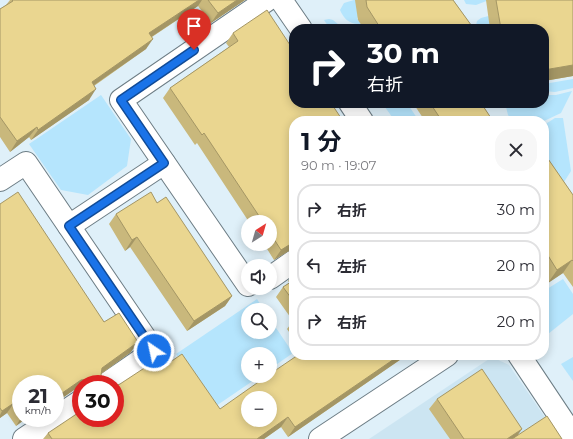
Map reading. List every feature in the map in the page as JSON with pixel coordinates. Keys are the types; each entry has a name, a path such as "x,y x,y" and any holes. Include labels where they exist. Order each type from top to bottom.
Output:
{"street":[{"path":"241,275 121,100 267,0"},
{"path":"281,0 298,24"},
{"path":"0,180 26,163 154,351 119,375"},
{"path":"69,226 164,163"},
{"path":"277,273 289,265"},
{"path":"320,439 439,360"},
{"path":"522,360 573,436"},
{"path":"24,439 72,407"}],"shaded area":[{"path":"354,0 384,0 357,18 361,24 354,24 343,16 340,10 344,3"},
{"path":"464,0 489,0 476,5 466,4"},
{"path":"507,11 519,24 476,24 477,21 481,18"},
{"path":"324,20 333,20 338,24 327,24"},
{"path":"573,79 573,88 555,92 549,91 549,83"},
{"path":"572,91 561,113 549,119 549,116 508,115 506,108 549,108 549,95"},
{"path":"101,95 131,139 127,166 88,195 61,190 29,144"},
{"path":"386,108 410,108 416,116 391,116"},
{"path":"555,118 563,118 571,171 564,182 549,162 549,122"},
{"path":"563,279 573,294 573,314 549,333 549,288"},
{"path":"257,299 260,303 251,303"},
{"path":"241,310 241,339 277,339 277,329 289,347 289,356 277,364 277,347 241,347 241,383 250,383 213,408 176,354"},
{"path":"573,357 573,381 561,364"},
{"path":"488,360 498,360 509,365 560,439 369,439"}],"building":[{"path":"12,0 199,0 149,33 153,39 92,82 96,89 38,130 37,127 17,141 0,117 0,9 13,1"},
{"path":"208,0 237,0 218,13"},
{"path":"366,0 453,0 470,24 378,24 367,7"},
{"path":"496,0 573,0 573,65 549,69 549,24 500,24"},
{"path":"267,10 289,43 289,108 334,108 340,116 289,116 289,245 281,250 277,244 277,215 258,215 204,133 202,135 170,88 238,41 233,33"},
{"path":"433,108 484,108 490,116 439,116"},
{"path":"549,160 573,195 573,261 572,260 557,270 549,257"},
{"path":"18,192 104,322 119,313 138,342 102,368 101,375 72,375 72,386 64,392 64,375 12,375 12,404 2,411 0,408 0,204"},
{"path":"151,192 157,203 166,197 232,296 194,321 137,237 132,240 116,214"},
{"path":"289,283 289,295 283,287"},
{"path":"182,354 220,409 241,394 241,427 274,427 257,439 52,439 48,433 57,427 64,427 64,422 72,417 72,427 124,427 124,381 152,363 157,371"},
{"path":"291,360 393,360 295,427 288,417 277,425 277,391 246,391 257,383 277,383 277,369"},
{"path":"482,369 522,429 507,439 464,439 437,399"},
{"path":"547,416 562,439 512,439"}],"route":[{"path":"154,351 69,226 164,163 121,100 194,50"}]}
